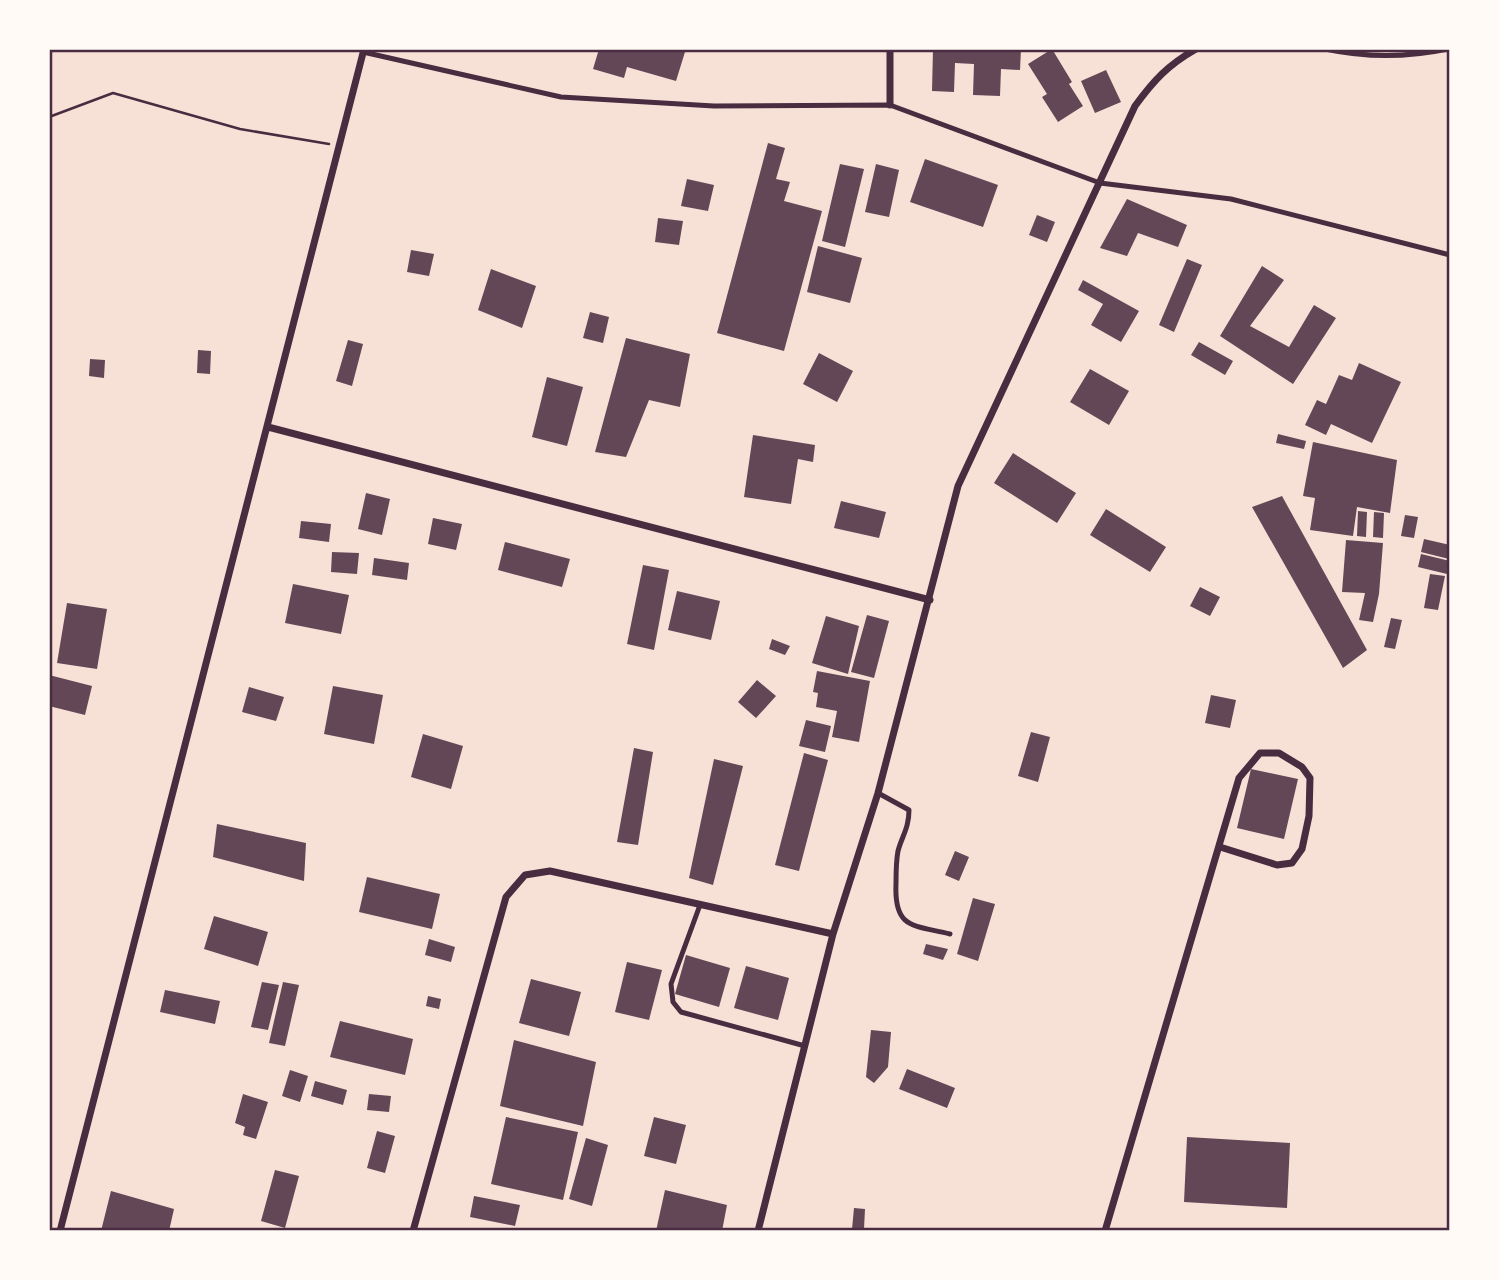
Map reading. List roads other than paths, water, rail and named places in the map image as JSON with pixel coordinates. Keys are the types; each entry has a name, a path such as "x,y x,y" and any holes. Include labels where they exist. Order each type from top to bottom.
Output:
{"street":[{"path":"890,49 890,105"},
{"path":"758,1231 833,934 878,793 958,486 1135,106 1154,80 1196,49"},
{"path":"60,1231 364,51"},
{"path":"268,427 930,600"},
{"path":"1105,1231 1239,778 1260,753 1279,752 1302,767 1310,778 1309,816 1302,849 1293,863 1278,864 1220,847"},
{"path":"413,1231 506,897 525,875 550,871 833,934"}],"lane":[{"path":"1325,49 1355,55 1398,57 1448,49"},
{"path":"364,51 561,97 714,106 890,105 1100,183 1231,199 1450,254"},
{"path":"878,793 909,810 909,824 898,851 895,902 897,911 910,923 950,934"},
{"path":"700,905 671,984 670,993 681,1012 805,1046"}]}
